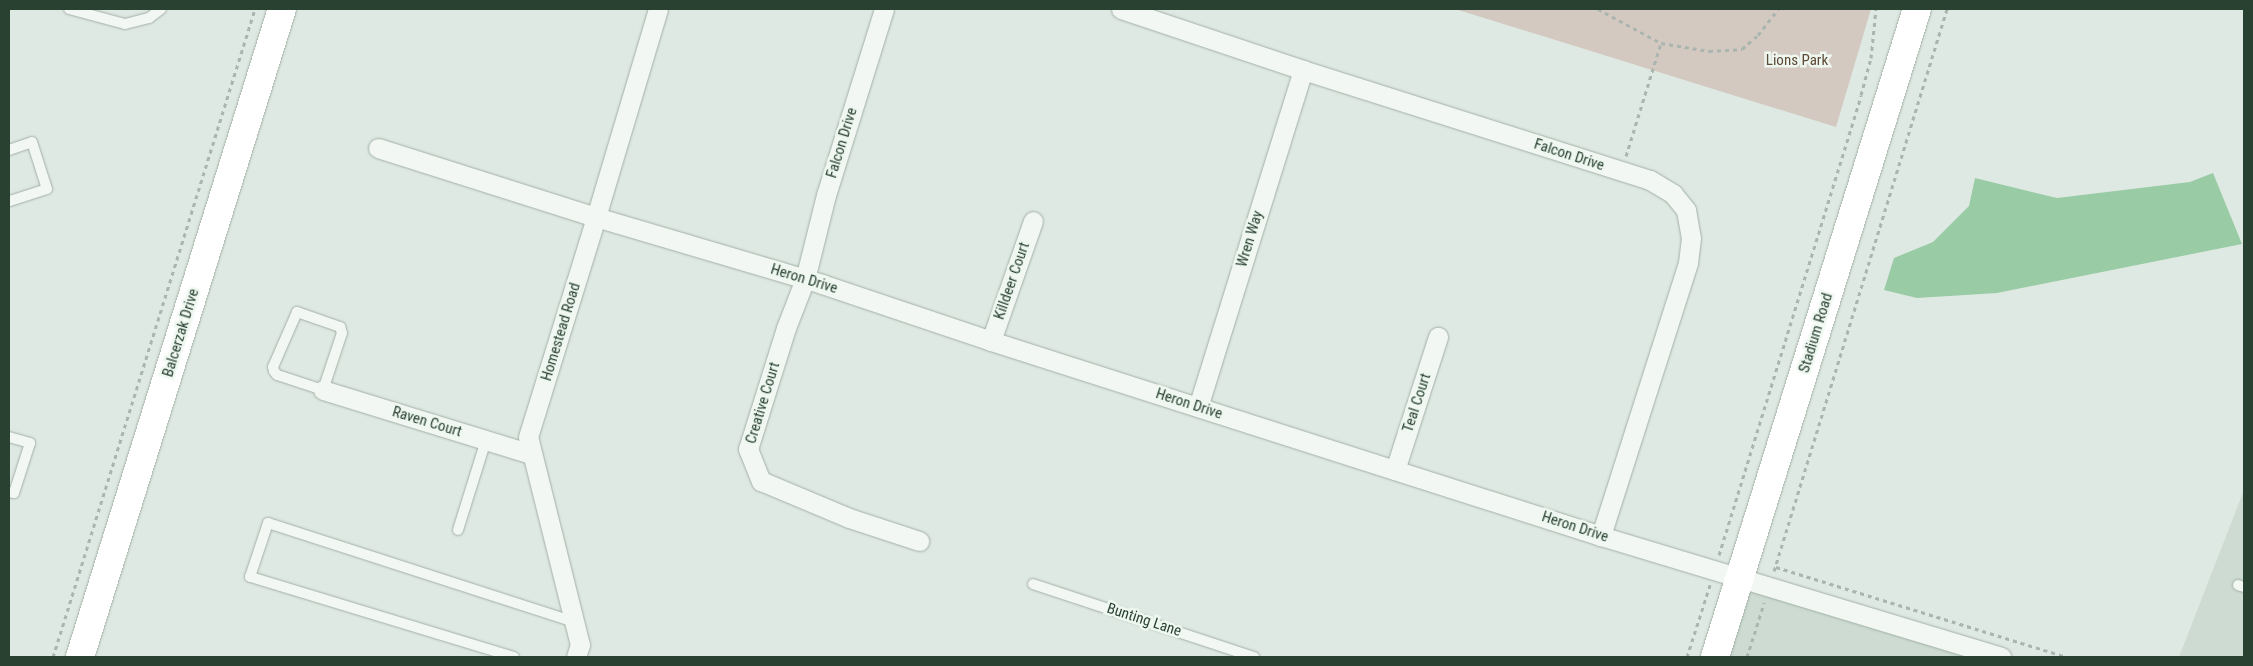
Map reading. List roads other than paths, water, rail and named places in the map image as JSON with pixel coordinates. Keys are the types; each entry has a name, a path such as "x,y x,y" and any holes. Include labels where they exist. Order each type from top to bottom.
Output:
{"street":[{"name":"Balcerzak Drive","path":"80,657 282,9"},
{"name":"Homestead Road","path":"576,657 580,645 528,436 658,9"},
{"name":"Falcon Drive","path":"805,279 826,195 884,9"},
{"name":"Falcon Drive","path":"1121,9 1302,70 1650,180 1673,194 1686,210 1691,238 1688,263 1601,536"},
{"name":"Stadium Road","path":"1715,657 1916,9"},
{"name":"Wren Way","path":"1198,407 1302,70"},
{"name":"Heron Drive","path":"378,148 596,217 805,279 991,341 1601,536 2001,657"},
{"name":"Killdeer Court","path":"991,341 1034,221"},
{"name":"Creative Court","path":"805,279 786,328 748,449 761,481 849,518 920,541"},
{"name":"Teal Court","path":"1395,470 1438,337"},
{"name":"Raven Court","path":"323,390 531,454"}],"lane":[{"path":"69,9 125,24 150,18 161,9"},
{"path":"9,150 32,142 47,189 9,201"},
{"path":"297,312 340,327 342,333 323,390 277,374 274,371 273,367 297,312"},
{"path":"9,436 30,443 14,493 9,492"},
{"path":"458,530 486,440"},
{"path":"514,657 250,577 268,523 432,578 574,622"},
{"name":"Bunting Lane","path":"1034,584 1254,657"}],"park label":[{"name":"Lions Park","path":"1797,61"}]}
